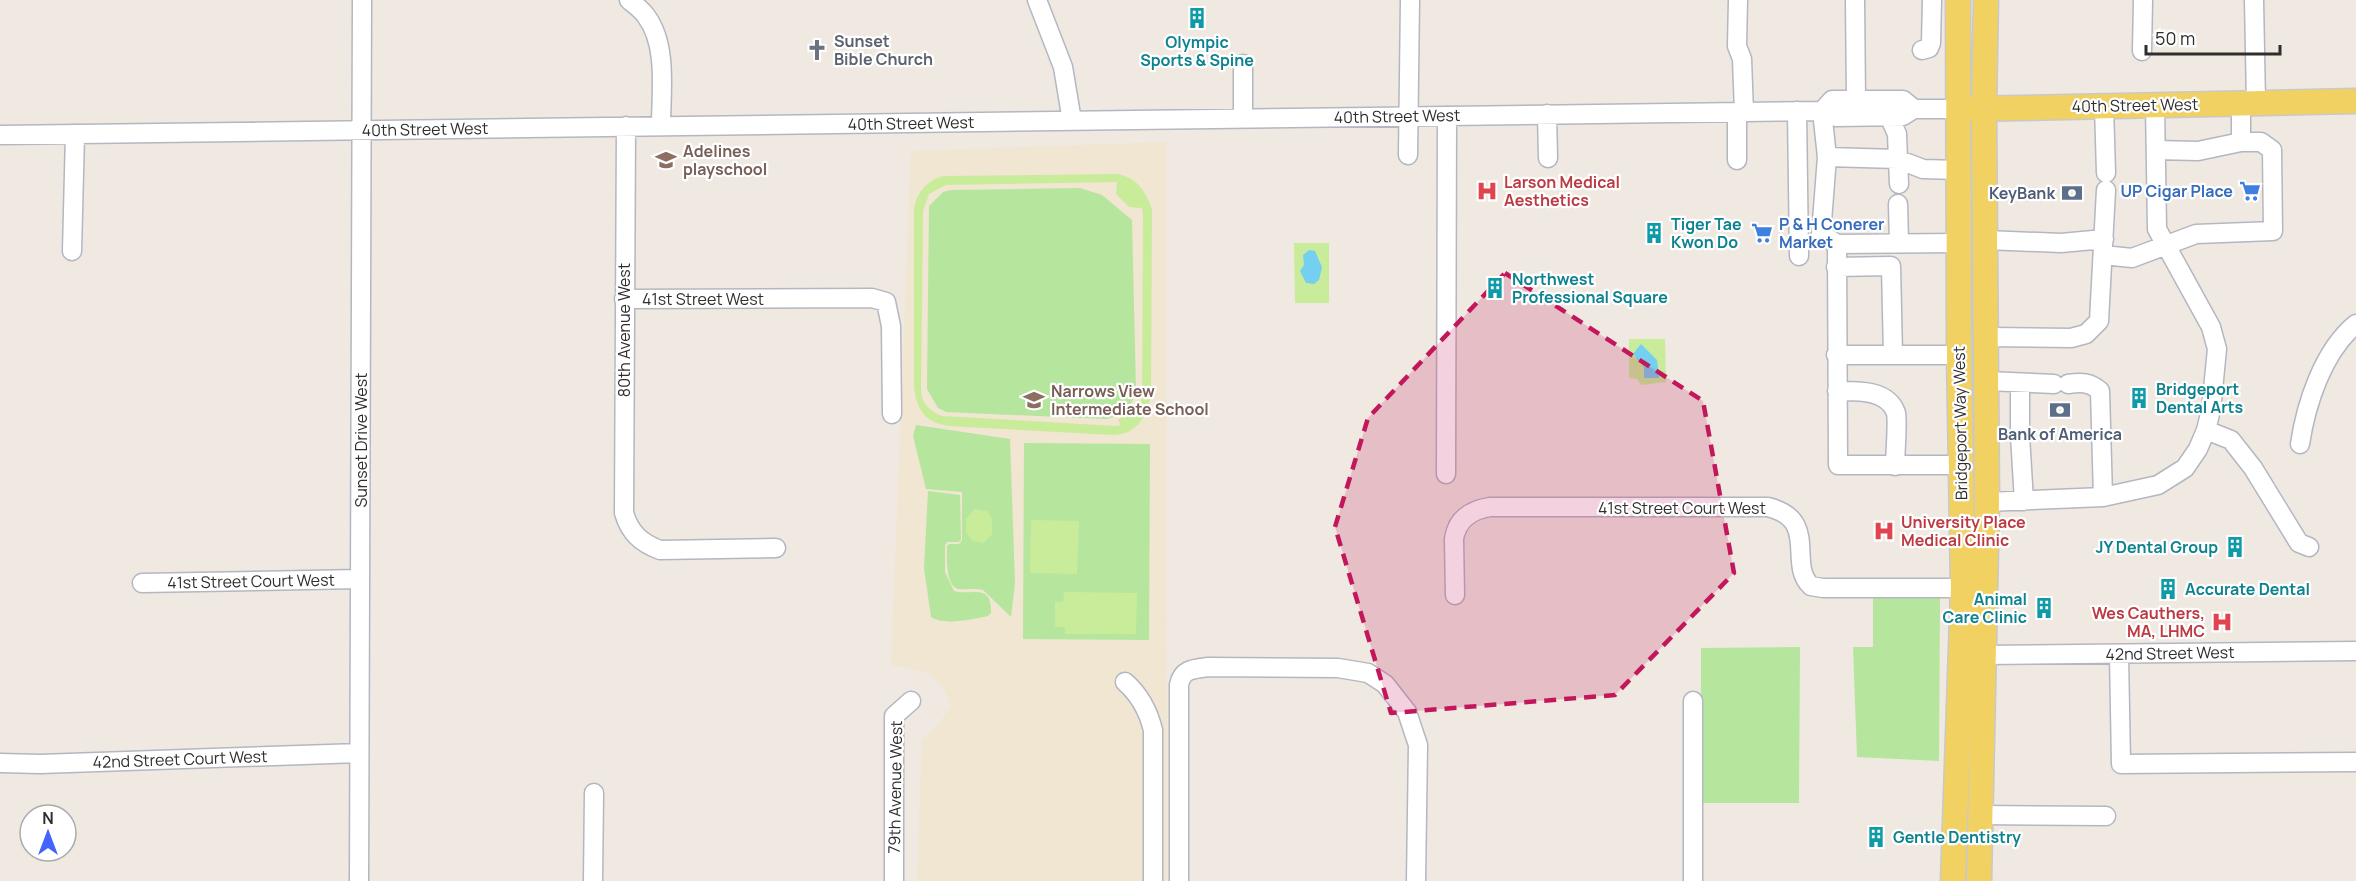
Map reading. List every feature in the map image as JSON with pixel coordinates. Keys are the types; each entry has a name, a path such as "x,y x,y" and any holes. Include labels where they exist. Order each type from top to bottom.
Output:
{"main road":[{"name":"Bridgeport Way West","path":"1953,881 1963,588 1958,243 1958,0"},
{"name":"Bridgeport Way West","path":"1978,881 1987,502 1984,108 1986,0"},
{"name":"40th Street West","path":"1958,109 2356,101"}],"street":[{"name":"Sunset Drive West","path":"359,881 362,0"},
{"path":"629,0 646,16 657,40 661,126"},
{"path":"1037,0 1063,67 1072,121"},
{"path":"1408,155 1410,0"},
{"path":"1737,160 1742,59 1737,46 1738,0"},
{"path":"1856,0 1856,100"},
{"path":"1922,50 1929,48 1931,43 1932,0"},
{"path":"2142,51 2143,0"},
{"path":"2241,142 2248,103 2254,0"},
{"path":"1243,64 1243,118"},
{"name":"40th Street West","path":"1822,111 1832,100 1903,100 1914,109"},
{"path":"1987,502 2103,497 2143,489 2171,478 2185,468 2193,458 2206,430 2216,371 2216,340 2208,320 2157,229 2155,105"},
{"path":"1987,337 2061,339 2086,334 2099,321 2106,181 2104,106"},
{"name":"40th Street West","path":"0,135 1797,111 1822,111 1836,117 1903,116 1914,109 1958,109"},
{"path":"1797,111 1799,256"},
{"path":"1822,111 1827,157 1821,234 1837,244 1958,243"},
{"path":"1547,114 1548,158"},
{"path":"1446,474 1447,116"},
{"path":"1889,116 1897,134 1899,184"},
{"name":"80th Avenue West","path":"626,126 624,513 632,532 646,545 660,550 776,548"},
{"path":"72,251 75,134"},
{"path":"1986,240 2103,247 2132,258 2165,244 2202,233 2273,231 2272,150 2261,142 2241,142 2198,151 2156,150"},
{"path":"1827,157 1897,159 1923,169 1958,170"},
{"path":"1898,204 1899,243"},
{"path":"1837,244 1838,465 1961,465"},
{"path":"1836,267 1892,266 1893,355"},
{"name":"41st Street West","path":"624,299 872,298 886,302 891,326 892,414"},
{"path":"2300,444 2304,419 2324,368 2338,344 2356,324"},
{"path":"1836,355 1959,355"},
{"path":"1987,381 2061,384 2083,382 2094,385 2100,391 2103,497"},
{"path":"2020,383 2024,501"},
{"path":"1837,391 1862,391 1884,397 1896,412 1895,466"},
{"path":"2206,430 2231,440 2253,468 2299,543 2309,547"},
{"name":"41st Street Court West","path":"1455,595 1454,539 1456,531 1466,515 1490,507 1768,507 1788,516 1796,527 1800,540 1804,576 1811,586 1823,588 1963,588"},
{"name":"41st Street Court West","path":"142,583 360,579"},
{"name":"42nd Street West","path":"1984,655 2356,651"},
{"path":"2119,654 2121,764 2356,762"},
{"path":"1179,881 1179,685 1181,676 1188,670 1208,667 1316,667 1355,670 1379,679 1395,695 1410,719 1418,745 1416,881"},
{"path":"1125,682 1139,697 1153,730 1153,881"},
{"name":"79th Avenue West","path":"894,881 894,716 911,701"},
{"path":"1693,701 1693,881"},
{"name":"42nd Street Court West","path":"0,763 40,764 359,753"},
{"path":"593,881 594,793"},
{"path":"1980,815 2106,816"}],"highlighted area":[{"path":"1505,273 1703,401 1734,573 1615,695 1391,713 1335,527 1368,418"}],"shaded area":[{"name":"Narrows View Intermediate School","path":"1166,142 1167,881 917,881 922,740 940,722 951,706 944,689 925,672 891,665 911,151"}],"green space":[{"path":"1117,174 1130,178 1144,191 1152,209 1151,394 1144,416 1135,428 1129,432 1113,435 949,426 934,422 923,414 917,402 914,386 914,210 923,188 944,176","holes":["1117,182 1116,194 1129,207 1142,208 1143,214 1142,398 1138,410 1131,410 1118,420 1121,425 1116,426 942,416 931,410 925,404 921,392 923,211 929,194 946,185"]},
{"path":"1080,188 1102,195 1132,220 1136,391 1132,401 1122,412 1107,419 946,412 938,408 927,389 929,206 943,192 951,190"},
{"path":"1294,243 1329,243 1329,303 1295,303"},
{"path":"1629,339 1665,339 1666,382 1641,385 1637,379 1629,378"},
{"path":"916,425 1010,439 1015,583 1011,617 983,590 959,589 951,583 947,546 959,544 962,540 962,492 926,489 913,436"},
{"path":"1024,443 1150,444 1149,640 1023,639"},
{"path":"928,491 960,495 961,539 959,542 947,542 945,545 945,572 954,591 979,592 988,597 991,613 988,616 951,621 931,617 924,568"},
{"path":"975,509 987,511 992,519 992,534 984,543 972,541 966,533 966,519"},
{"path":"1031,520 1079,521 1077,574 1030,573"},
{"path":"1064,592 1137,593 1136,634 1065,634 1065,627 1055,627 1055,602 1063,602"},
{"path":"1873,593 1940,594 1939,761 1857,757 1853,647 1873,647"},
{"path":"1800,647 1799,803 1701,803 1701,648"}],"water":[{"path":"1309,250 1315,251 1322,267 1319,280 1314,284 1306,283 1300,271 1304,265 1303,255"},
{"path":"1641,344 1657,360 1659,378 1644,378 1644,367 1633,354"}],"place":[{"name":"Olympic Sports & Spine","path":"1197,18"},
{"name":"Sunset Bible Church","path":"817,50"},
{"name":"Adelines playschool","path":"666,160"},
{"name":"Larson Medical Aesthetics","path":"1487,191"},
{"name":"UP Cigar Place","path":"2250,191"},
{"name":"KeyBank","path":"2072,193"},
{"name":"Tiger Tae Kwon Do","path":"1654,233"},
{"name":"P & H Conerer Market","path":"1762,233"},
{"name":"Northwest Professional Square","path":"1495,288"},
{"name":"Bridgeport Dental Arts","path":"2139,398"},
{"name":"Narrows View Intermediate School","path":"1034,400"},
{"name":"Bank of America","path":"2060,410"},
{"name":"University Place Medical Clinic","path":"1884,531"},
{"name":"JY Dental Group","path":"2235,547"},
{"name":"Accurate Dental","path":"2168,589"},
{"name":"Animal Care Clinic","path":"2044,608"},
{"name":"Wes Cauthers, MA, LHMC","path":"2222,622"},
{"name":"Gentle Dentistry","path":"1876,837"}]}
